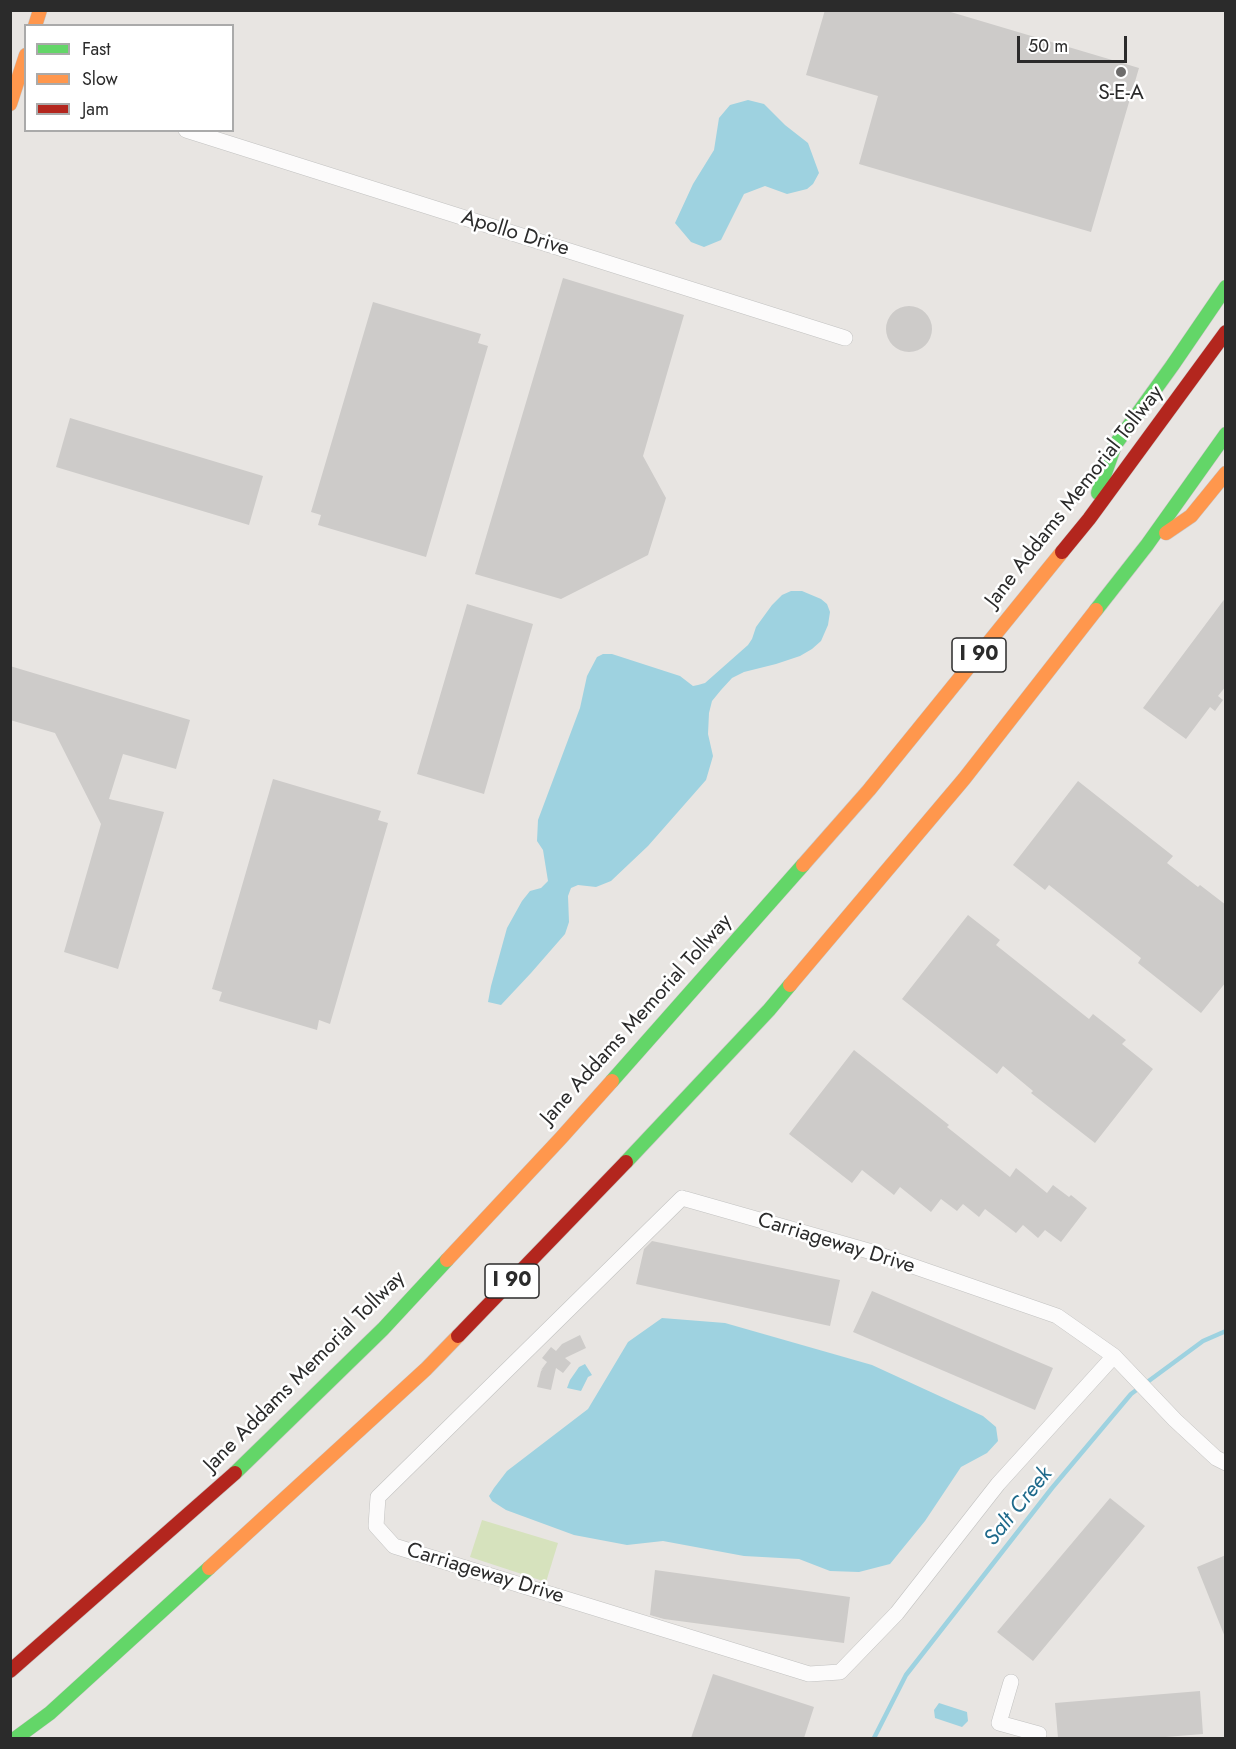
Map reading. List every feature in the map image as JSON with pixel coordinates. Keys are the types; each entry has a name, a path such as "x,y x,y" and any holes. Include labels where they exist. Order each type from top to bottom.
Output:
{"main road":[{"path":"10,104 24,62"},
{"path":"1089,519 1115,445 1226,287"},
{"name":"Jane Addams Memorial Tollway","path":"10,1671 244,1465 383,1329 561,1138 861,799 1089,519 1226,332"},
{"name":"I 90","path":"16,1738 50,1713 410,1384 606,1183 769,1010 964,779 1147,545 1226,434"},
{"path":"1147,545 1191,516 1226,473"}],"street":[{"name":"Apollo Drive","path":"192,132 845,338"},
{"name":"Carriageway Drive","path":"1114,1356 998,1484 897,1613 840,1672 809,1674 394,1546 376,1526 378,1497 682,1198 872,1252 1057,1316 1114,1356 1175,1420 1216,1458 1226,1462"},
{"path":"1011,1682 999,1723 1038,1734"}],"green space":[{"path":"482,1520 558,1543 546,1582 470,1557"}],"water":[{"path":"748,100 764,104 808,143 819,173 807,189 787,194 765,186 744,194 721,240 704,247 691,242 675,223 693,184 714,150 719,118 730,105"},
{"path":"791,591 802,591 827,604 830,612 828,625 821,641 800,656 744,672 732,678 712,701 708,734 713,756 706,780 648,846 611,881 596,887 578,885 571,888 568,896 569,922 565,934 501,1005 488,1002 507,928 530,891 541,888 548,881 543,850 537,841 538,820 580,708 587,676 597,657 612,654 680,676 693,686 705,683 748,645 756,627 772,605 782,595"},
{"path":"662,1318 725,1323 872,1365 983,1416 996,1427 998,1441 987,1453 961,1467 925,1521 890,1564 859,1572 830,1571 799,1559 744,1556 663,1541 627,1545 574,1535 506,1510 492,1501 489,1496 507,1471 588,1409 628,1342"},
{"path":"585,1364 592,1375 588,1377 581,1391 567,1388 579,1367"},
{"path":"939,1703 967,1712 968,1721 962,1727 935,1718 934,1710"}],"building":[{"path":"825,10 944,10 1139,68 1091,232 859,164 878,96 806,75"},
{"path":"563,278 684,315 643,456 666,498 648,555 561,599 475,574"},
{"path":"373,302 481,334 478,343 488,346 426,557 318,525 321,515 311,512"},
{"path":"909,306 925,313 932,329 925,345 909,352 893,345 886,329 893,313"},
{"path":"70,418 263,476 249,525 56,467"},
{"path":"1226,597 1226,686 1218,696 1223,700 1215,711 1210,707 1186,739 1143,708"},
{"path":"467,604 533,624 484,794 417,774"},
{"path":"10,666 190,720 176,769 123,754 109,799 164,812 118,969 64,952 101,824 55,733 10,720"},
{"path":"273,779 381,811 378,820 388,823 330,1024 319,1020 317,1030 219,1001 222,992 212,989"},
{"path":"1078,781 1173,856 1167,863 1226,905 1226,982 1201,1013 1138,963 1141,958 1049,885 1045,890 1013,865"},
{"path":"968,915 1000,940 996,945 1089,1019 1093,1014 1126,1040 1122,1044 1153,1069 1095,1143 1031,1093 1033,1091 1003,1066 997,1074 902,999"},
{"path":"854,1050 949,1125 947,1127 1010,1177 1016,1168 1047,1193 1053,1185 1069,1197 1071,1195 1087,1208 1061,1242 1045,1230 1038,1238 1023,1225 1016,1233 985,1209 979,1217 963,1204 957,1211 941,1199 931,1212 900,1187 894,1195 862,1170 852,1183 789,1134"},
{"path":"652,1241 840,1280 830,1326 636,1284 644,1249"},
{"path":"872,1291 1053,1368 1035,1410 853,1332"},
{"path":"580,1335 586,1348 565,1358 571,1363 563,1373 556,1368 551,1390 537,1387 543,1369 541,1370 547,1362 542,1358 551,1347 556,1351 562,1344"},
{"path":"1110,1498 1145,1526 1033,1661 997,1632"},
{"path":"1226,1555 1226,1637 1225,1637 1197,1567"},
{"path":"655,1570 850,1597 844,1643 664,1619 650,1615"},
{"path":"713,1674 814,1707 804,1738 691,1738"},
{"path":"1200,1691 1203,1734 1153,1738 1058,1738 1055,1703"}],"waterway":[{"name":"Salt Creek","path":"874,1738 906,1675 1052,1488 1131,1394 1203,1341 1226,1331"}],"traffic: fast":[{"path":"1098,493 1115,445 1226,287"},
{"path":"1096,610 1147,545 1226,434"},
{"path":"612,1081 803,865"},
{"path":"626,1162 790,985"},
{"path":"235,1473 383,1329 447,1260"},
{"path":"16,1738 50,1713 209,1568"}],"traffic: slow":[{"path":"36,24 40,10"},
{"path":"10,104 24,61"},
{"path":"1166,533 1191,516 1226,473"},
{"path":"803,865 869,790 1062,552"},
{"path":"790,985 964,779 1096,610"},
{"path":"447,1260 612,1081"},
{"path":"209,1568 426,1369 458,1336"}],"traffic: jam":[{"path":"1062,552 1089,519 1226,332"},
{"path":"458,1336 626,1162"},
{"path":"10,1671 235,1473"}],"place":[{"name":"S-E-A","path":"1121,72"}]}
